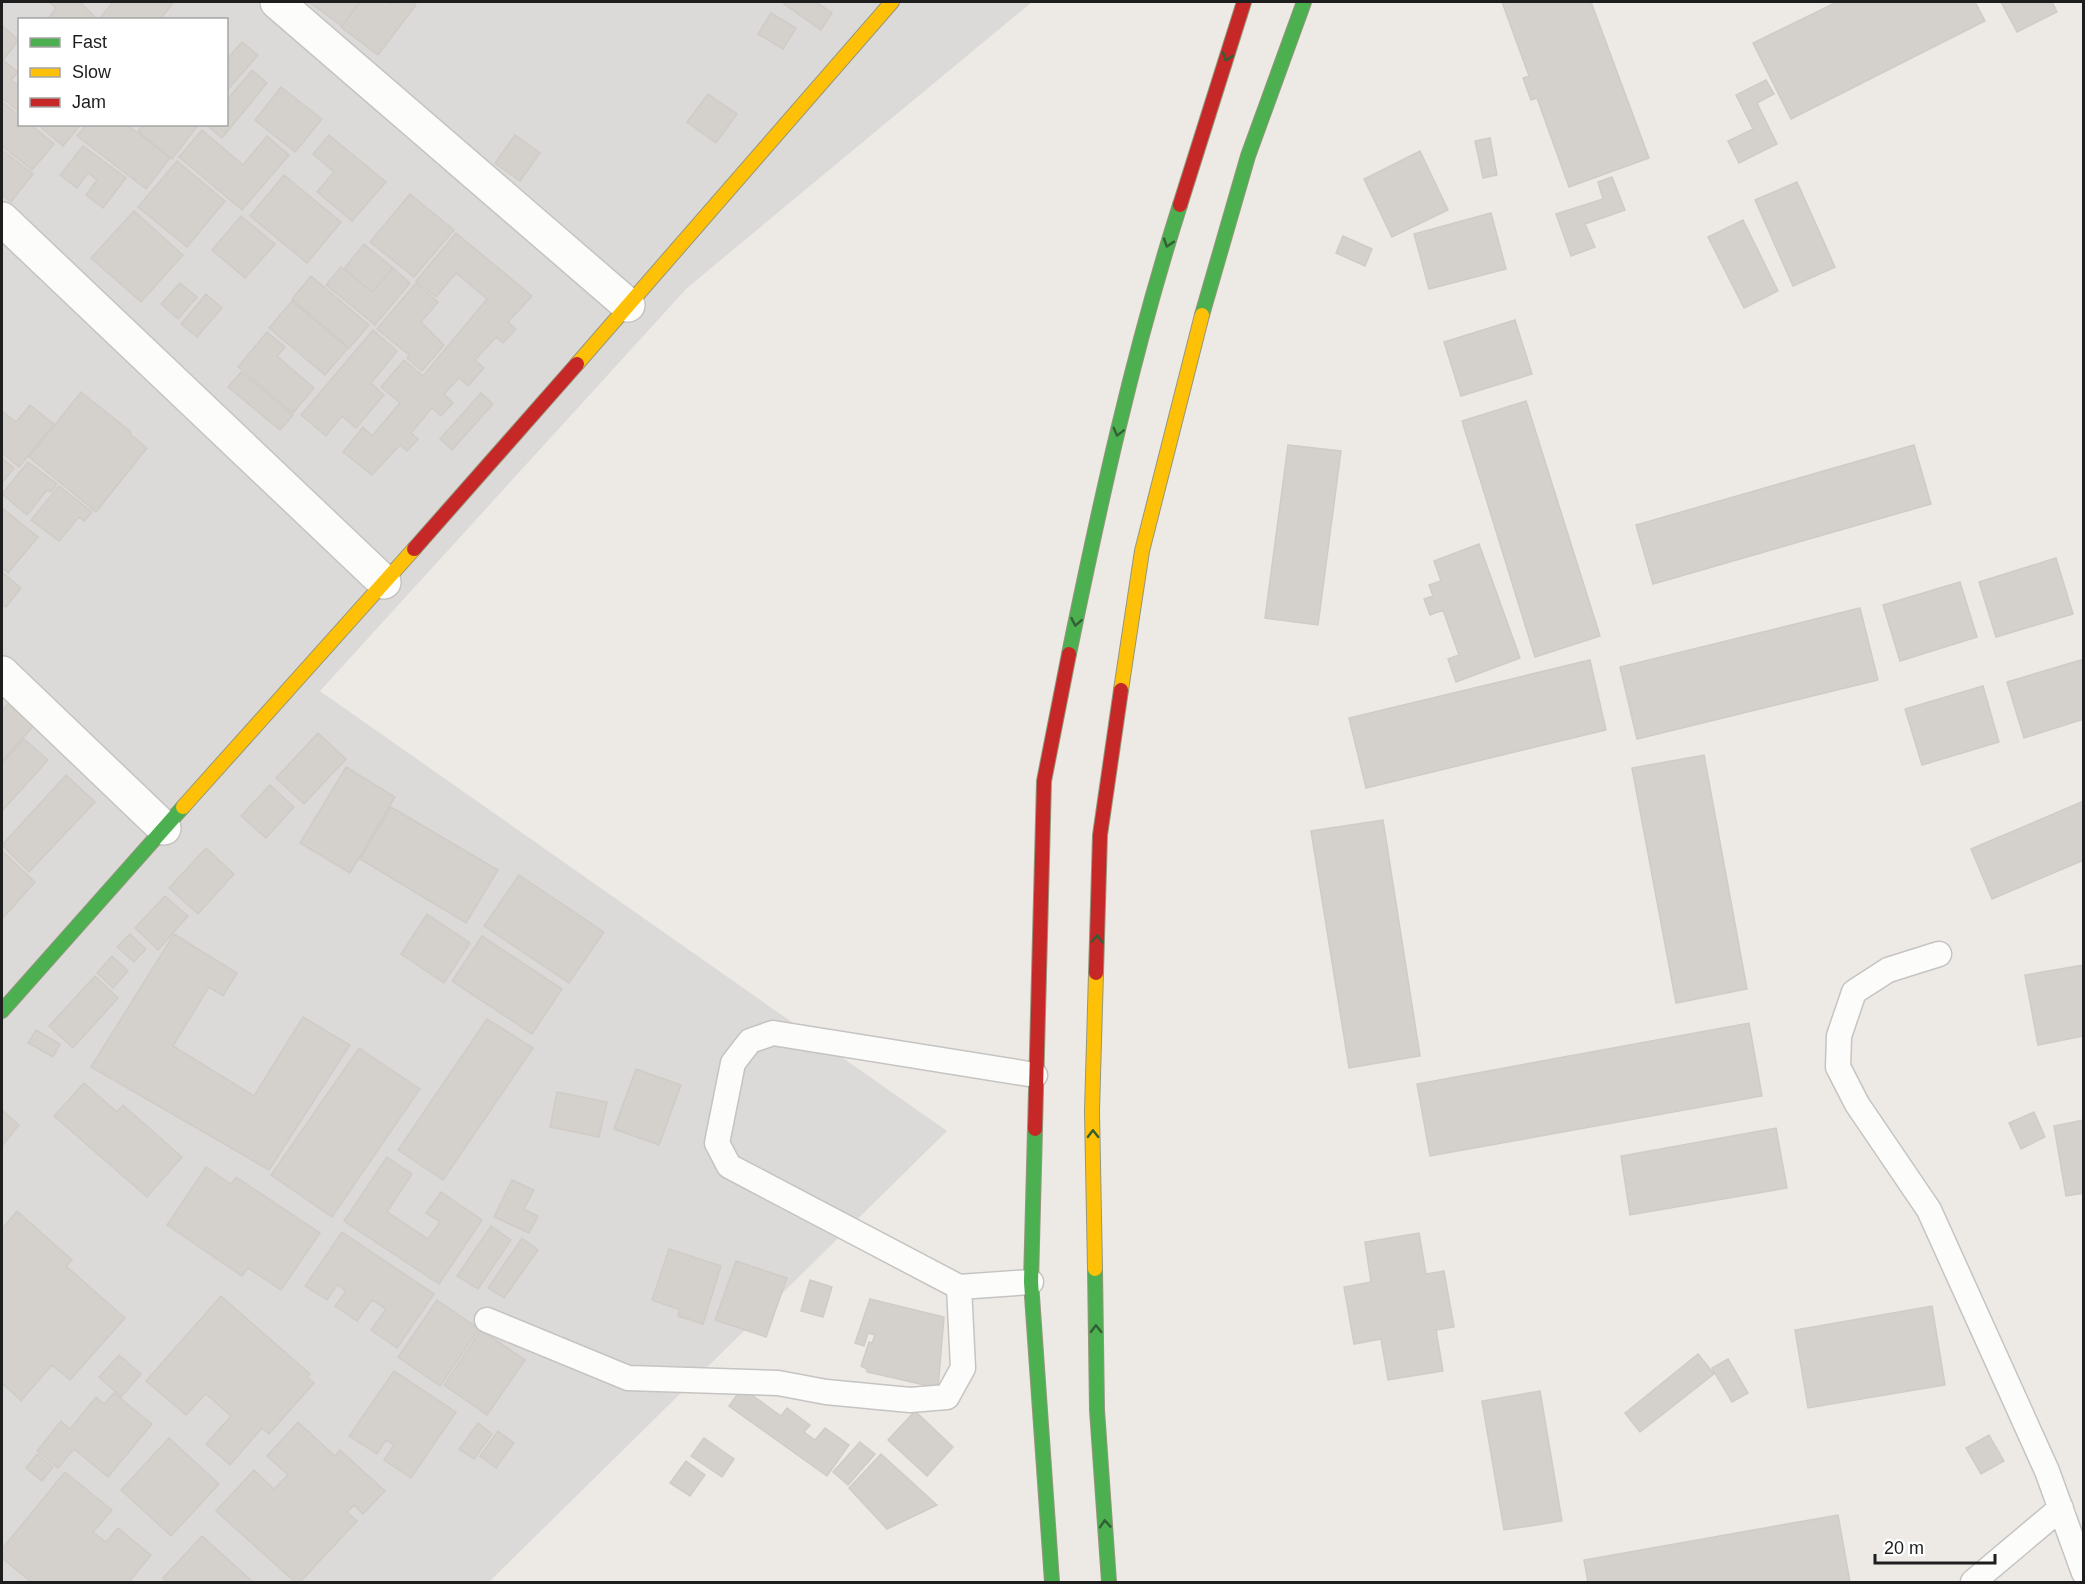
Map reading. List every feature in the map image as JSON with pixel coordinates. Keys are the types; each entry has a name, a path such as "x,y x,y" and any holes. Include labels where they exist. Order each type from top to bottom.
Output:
{"street":[{"path":"277,2 628,305"},
{"path":"2,1011 384,582 892,2"},
{"path":"1109,1582 1097,1410 1092,1111 1102,824 1142,551 1206,295 1248,156 1304,2"},
{"path":"1052,1582 1031,1282 1044,781 1096,522 1154,287 1239,3"},
{"path":"2,219 384,582"},
{"path":"2,673 164,828"}],"lane":[{"path":"1939,954 1888,970 1854,993 1839,1036 1838,1067 1857,1104 1929,1210 2047,1471 2084,1573"},
{"path":"1031,1282 959,1287 729,1166 717,1143 733,1063 750,1041 773,1033 1035,1075"},
{"path":"487,1320 628,1378 778,1383 826,1392 910,1400 946,1397 963,1368 959,1287"},
{"path":"1973,1582 2061,1508"}],"shaded area":[{"path":"2,2 1032,2 687,288 320,691 947,1131 489,1582 2,1582"}],"building":[{"path":"49,2 80,2 96,18 48,18 56,8"},
{"path":"113,2 173,3 162,18 101,17"},
{"path":"309,2 360,2 342,26"},
{"path":"360,2 392,4 412,2 416,5 378,55 341,27"},
{"path":"785,2 816,2 832,13 821,30 784,4"},
{"path":"1502,2 1591,2 1649,158 1569,187 1537,98 1531,100 1523,78 1529,76"},
{"path":"1837,2 1975,2 1985,21 1791,119 1753,43"},
{"path":"2001,2 2052,2 2057,12 2017,32"},
{"path":"771,13 796,28 783,49 758,34"},
{"path":"2,26 18,39 3,60 18,72 11,80 18,85 18,110 2,98"},
{"path":"242,42 258,55 228,90 228,58"},
{"path":"252,70 267,83 222,138 207,126 228,126 228,99"},
{"path":"1766,80 1774,94 1757,103 1777,144 1739,163 1728,141 1753,129 1736,95"},
{"path":"281,87 322,119 295,152 255,120"},
{"path":"708,94 737,114 716,143 687,122"},
{"path":"2,102 18,114 18,126 32,126 54,144 32,170 2,146"},
{"path":"39,126 79,126 63,146"},
{"path":"85,126 129,126 170,158 146,189 77,136"},
{"path":"142,126 197,126 172,159 138,131"},
{"path":"202,130 243,165 267,136 289,155 242,210 179,157"},
{"path":"329,135 386,182 352,221 317,192 334,172 313,154"},
{"path":"515,135 540,153 520,181 495,163"},
{"path":"1490,138 1497,175 1483,178 1475,141"},
{"path":"83,146 126,178 103,208 86,195 97,180 88,173 77,188 60,175"},
{"path":"2,150 33,174 11,202 2,195"},
{"path":"1420,151 1448,210 1392,237 1364,179"},
{"path":"177,161 225,201 187,247 138,207"},
{"path":"284,175 341,222 307,263 250,216"},
{"path":"1612,177 1625,210 1585,224 1595,247 1571,256 1556,214 1603,199 1598,182"},
{"path":"1797,182 1835,267 1793,286 1755,200"},
{"path":"410,194 454,230 414,277 370,242"},
{"path":"134,211 183,255 141,302 91,258"},
{"path":"1491,213 1506,269 1429,289 1414,234"},
{"path":"241,216 275,244 245,278 212,250"},
{"path":"1743,220 1778,291 1744,308 1708,237"},
{"path":"456,233 532,296 508,322 516,329 503,343 496,337 475,360 484,368 468,386 459,378 444,394 453,403 441,416 432,408 411,433 418,439 407,451 400,445 372,475 343,452 363,427 372,436 400,403 381,387 404,360 423,376 487,299 456,273 436,297 416,281"},
{"path":"1343,236 1372,249 1365,266 1336,253"},
{"path":"364,244 393,268 372,292 344,269"},
{"path":"341,267 372,292 393,268 410,283 375,325 326,285"},
{"path":"311,276 369,325 349,348 292,299"},
{"path":"180,283 197,297 178,319 161,304"},
{"path":"416,283 438,302 421,322 444,345 422,371 407,358 409,355 377,329"},
{"path":"206,294 222,308 197,337 181,324"},
{"path":"292,301 348,348 325,375 269,328"},
{"path":"1515,320 1532,374 1461,396 1444,342"},
{"path":"373,330 397,351 371,383 384,395 356,428 342,416 326,436 301,415"},
{"path":"267,332 285,347 277,356 314,388 293,413 238,367"},
{"path":"241,372 293,415 280,430 228,387"},
{"path":"81,392 131,432 130,434 147,448 96,512 29,457"},
{"path":"481,393 493,404 452,450 440,439"},
{"path":"1526,401 1600,636 1535,657 1462,421"},
{"path":"30,405 54,424 19,467 2,453 2,411 16,422"},
{"path":"1288,445 1341,451 1318,625 1265,618"},
{"path":"1914,445 1931,504 1653,584 1636,525"},
{"path":"2,458 14,468 2,483"},
{"path":"28,462 57,484 51,492 47,490 27,515 2,494"},
{"path":"59,486 92,512 84,521 79,517 59,541 31,520"},
{"path":"2,508 38,537 8,573 2,568"},
{"path":"1479,544 1520,658 1456,682 1448,659 1459,655 1443,610 1430,615 1424,599 1433,596 1429,585 1441,581 1434,561"},
{"path":"2056,558 2073,614 1996,637 1979,582"},
{"path":"2,572 21,588 6,607 2,604"},
{"path":"1960,582 1977,637 1900,661 1883,605"},
{"path":"1860,608 1878,680 1637,739 1620,667"},
{"path":"2084,659 2084,719 2024,738 2007,682"},
{"path":"1590,660 1606,730 1366,788 1349,718"},
{"path":"1983,686 1999,742 1922,765 1905,709"},
{"path":"10,701 35,724 2,761 2,711"},
{"path":"318,733 346,759 304,804 276,778"},
{"path":"24,739 48,760 2,811 2,763"},
{"path":"1704,755 1747,989 1676,1003 1632,768"},
{"path":"346,767 395,797 350,873 300,843"},
{"path":"66,775 95,802 29,872 2,845"},
{"path":"270,785 294,807 266,838 241,816"},
{"path":"2084,801 2084,860 1992,899 1971,849"},
{"path":"391,807 498,870 466,923 360,859"},
{"path":"1383,820 1420,1056 1349,1068 1311,831"},
{"path":"206,848 234,874 198,914 169,888"},
{"path":"2,851 35,882 2,919"},
{"path":"519,875 604,932 569,983 484,926"},
{"path":"165,896 188,916 158,950 135,928"},
{"path":"427,914 470,943 444,983 401,954"},
{"path":"130,934 146,949 134,962 117,947"},
{"path":"174,934 237,973 223,996 209,987 173,1046 254,1096 303,1017 350,1045 269,1170 91,1067"},
{"path":"482,936 562,989 532,1034 452,981"},
{"path":"112,956 128,971 113,988 97,973"},
{"path":"2084,965 2084,1036 2038,1045 2025,975"},
{"path":"95,976 118,998 73,1048 49,1026"},
{"path":"487,1019 533,1048 443,1180 398,1150"},
{"path":"1749,1023 1762,1096 1430,1156 1417,1084"},
{"path":"36,1030 60,1044 53,1057 28,1043"},
{"path":"359,1048 420,1089 332,1217 271,1175"},
{"path":"636,1069 681,1085 659,1145 614,1129"},
{"path":"84,1083 117,1112 123,1105 182,1157 147,1197 54,1116"},
{"path":"557,1092 607,1102 599,1137 550,1127"},
{"path":"2,1110 19,1125 2,1146"},
{"path":"2034,1112 2045,1137 2021,1149 2009,1123"},
{"path":"2084,1120 2084,1193 2066,1196 2054,1126"},
{"path":"1776,1128 1787,1188 1630,1215 1621,1156"},
{"path":"387,1157 412,1174 387,1212 428,1239 440,1222 426,1213 441,1192 482,1220 439,1284 344,1221"},
{"path":"206,1167 231,1184 236,1177 320,1233 281,1290 248,1268 242,1276 167,1225"},
{"path":"512,1180 534,1190 524,1209 538,1216 529,1233 494,1217"},
{"path":"17,1211 72,1260 66,1266 125,1318 70,1380 52,1365 21,1401 2,1383 2,1229"},
{"path":"491,1226 511,1240 478,1289 457,1276"},
{"path":"342,1232 434,1294 397,1348 371,1330 386,1309 372,1300 357,1321 335,1306 346,1291 337,1285 327,1300 305,1286"},
{"path":"1419,1233 1426,1274 1444,1271 1454,1327 1436,1330 1443,1371 1388,1380 1381,1339 1354,1344 1344,1287 1371,1282 1365,1242"},
{"path":"522,1238 538,1250 504,1298 488,1288"},
{"path":"669,1249 721,1266 703,1324 678,1316 680,1310 652,1300"},
{"path":"736,1261 787,1278 766,1337 715,1320"},
{"path":"810,1280 832,1287 823,1317 801,1311"},
{"path":"221,1296 310,1374 307,1377 314,1383 269,1434 262,1428 230,1465 206,1444 231,1416 206,1394 186,1415 146,1381"},
{"path":"870,1299 944,1317 938,1388 867,1372 867,1369 861,1366 869,1342 872,1343 875,1335 868,1333 864,1346 855,1343"},
{"path":"437,1300 479,1329 440,1386 398,1357"},
{"path":"1932,1306 1945,1385 1808,1408 1795,1330"},
{"path":"481,1330 525,1360 487,1415 444,1385"},
{"path":"1698,1354 1714,1374 1640,1432 1625,1413"},
{"path":"119,1355 141,1374 121,1397 99,1377"},
{"path":"1728,1359 1748,1393 1732,1402 1712,1368"},
{"path":"394,1371 456,1412 411,1478 384,1460 394,1445 386,1440 377,1454 349,1436"},
{"path":"742,1388 781,1416 787,1408 810,1425 804,1432 815,1440 825,1428 849,1445 827,1476 729,1406"},
{"path":"1540,1391 1562,1521 1504,1530 1482,1401"},
{"path":"114,1393 152,1424 108,1477 74,1449 58,1468 37,1451 61,1421 70,1429 96,1397 104,1404"},
{"path":"915,1411 953,1447 927,1476 888,1440"},
{"path":"298,1422 335,1456 340,1450 385,1491 363,1514 354,1505 347,1512 357,1521 300,1582 295,1582 216,1511 254,1470 274,1489 288,1475 267,1456"},
{"path":"478,1423 492,1434 474,1459 459,1449"},
{"path":"498,1431 514,1443 496,1468 480,1456"},
{"path":"1989,1435 2004,1461 1981,1474 1966,1448"},
{"path":"169,1438 219,1484 171,1536 121,1490"},
{"path":"704,1438 734,1459 722,1477 691,1456"},
{"path":"860,1442 875,1454 848,1485 833,1472"},
{"path":"37,1454 53,1467 42,1481 26,1468"},
{"path":"881,1454 937,1505 887,1529 849,1488"},
{"path":"686,1461 705,1475 690,1496 670,1483"},
{"path":"65,1472 112,1510 93,1532 106,1542 118,1528 151,1555 129,1582 31,1582 2,1558 2,1549"},
{"path":"1838,1515 1850,1582 1588,1582 1584,1560"},
{"path":"202,1536 253,1582 168,1582 163,1578"}],"traffic: fast":[{"path":"1202,315 1248,156 1304,2"},
{"path":"1069,654 1118,428 1147,316 1180,205"},
{"path":"2,1011 183,807"},
{"path":"1035,1129 1031,1282 1052,1582"},
{"path":"1095,1269 1097,1410 1109,1582"}],"traffic: slow":[{"path":"577,364 892,2"},
{"path":"1121,690 1142,551 1202,315"},
{"path":"183,807 414,549"},
{"path":"1095,1269 1092,1111 1096,973"}],"traffic: jam":[{"path":"1180,205 1244,2"},
{"path":"414,549 577,364"},
{"path":"1035,1129 1044,781 1069,654"},
{"path":"1096,973 1100,835 1121,690"}]}
